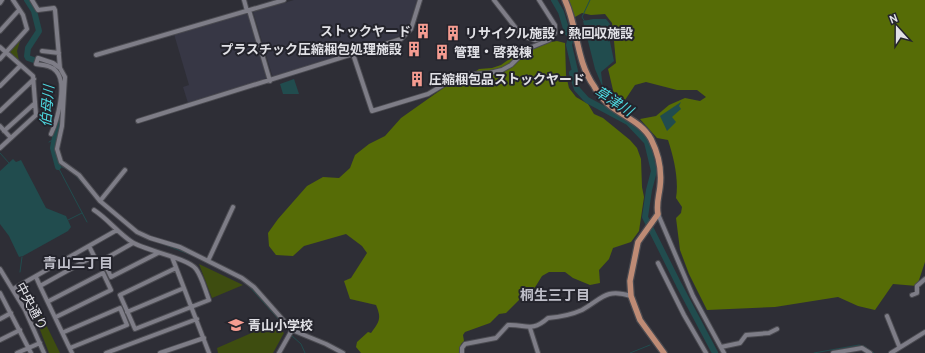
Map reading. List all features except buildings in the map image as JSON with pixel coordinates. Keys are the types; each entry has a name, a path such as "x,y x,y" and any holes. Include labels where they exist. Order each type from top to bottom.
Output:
{"main road":[{"path":"565,0 575,27 582,62 593,86 607,102 633,119 651,139 661,175 657,201 658,214 638,242 632,265 630,281 631,296 640,320 664,353"}],"street":[{"path":"0,59 27,29 23,16 12,0"},
{"path":"32,0 38,10 54,8 55,10 60,68 65,77 62,126 57,149 60,162 79,175 100,201 137,232 150,238 180,247 249,283 292,330 326,344 343,353"},
{"path":"244,0 270,81"},
{"path":"96,55 284,0"},
{"path":"138,121 396,41 405,36 411,29 420,0"},
{"path":"494,0 522,36 535,40 553,36"},
{"path":"352,54 372,111 428,94 460,75 490,73 502,70 511,65 527,49 549,40 556,30 553,21 539,0"},
{"path":"0,31 19,10"},
{"path":"0,47 34,79 34,104 36,115 1,146"},
{"path":"42,50 59,53"},
{"path":"51,134 58,117 61,79 56,70 37,61 53,63 60,68"},
{"path":"0,86 20,66"},
{"path":"0,111 34,79"},
{"path":"4,131 34,104"},
{"path":"0,126 11,138"},
{"path":"100,201 125,170"},
{"path":"208,261 233,207"},
{"path":"94,210 108,219 117,230 133,243 172,257 196,268 209,300 135,329 120,295 176,268"},
{"path":"658,214 693,296 724,353"},
{"path":"13,290 117,230"},
{"path":"133,243 103,260 111,277 158,253"},
{"path":"40,286 94,256 89,246"},
{"path":"172,257 209,353"},
{"path":"658,264 684,315 706,353"},
{"name":"中央通り","path":"0,269 13,290 44,353"},
{"path":"49,301 103,274 111,290 56,316"},
{"path":"36,277 64,332 71,351 127,325 120,308 64,332"},
{"path":"912,295 917,293 917,286 925,279"},
{"path":"127,312 184,288"},
{"path":"462,353 462,348 465,344 496,338 508,325 530,328 543,323 548,318 562,318 583,309 607,294 631,296"},
{"path":"1,296 20,330 30,353"},
{"path":"0,319 11,313"},
{"path":"887,316 899,346"},
{"path":"106,353 197,319"},
{"path":"530,328 538,353"},
{"path":"0,340 20,330"},
{"path":"279,353 292,330"},
{"path":"721,347 740,343 746,335 769,333 776,330"},
{"path":"891,353 899,346 925,332"},
{"path":"160,353 204,338"},
{"path":"17,353 40,343"},
{"path":"833,353 862,348 870,353"}],"shaded area":[{"path":"294,0 417,0 409,26 405,33 397,37 273,78 253,12"},
{"path":"248,13 267,80 188,103 183,87 189,85 174,34"},
{"path":"606,19 610,24 608,32 614,61 601,72 603,88 595,69 583,21"},
{"path":"294,79 299,94 283,94 280,84"},
{"path":"681,102 679,106 681,109 672,117 676,122 667,131 660,116"},
{"path":"13,159 16,162 21,160 46,208 66,216 71,227 68,231 19,257 9,236 0,224 0,171"}],"green space":[{"path":"567,0 925,0 925,262 917,286 893,284 875,310 858,306 838,297 775,307 707,310 689,274 680,250 676,218 681,213 682,207 676,198 677,184 675,169 668,140 657,138 640,119 656,116 669,105 685,98 700,101 706,97 697,90 677,90 646,82 635,85 621,106 616,103 608,69 616,63 612,23 605,14 591,15 582,13 575,17"},
{"path":"21,38 17,51 19,61 10,52"},
{"path":"557,41 565,43 566,75 569,88 576,97 588,104 594,114 603,118 630,140 637,148 641,159 642,187 644,197 639,231 631,242 613,248 609,259 599,270 600,283 590,285 573,278 565,272 549,272 542,276 534,289 527,292 506,313 499,314 490,323 465,332 463,335 464,341 461,344 460,353 361,353 356,347 357,342 368,332 371,333 379,320 376,305 350,299 344,281 351,278 367,253 362,246 346,234 304,246 293,256 276,255 269,246 268,233 278,219 307,186 323,177 339,178 350,168 355,155 369,144 385,136 401,118 459,77 469,76 479,69 492,68 501,65 515,55 522,47"},
{"path":"199,264 243,285 212,298"},
{"path":"27,286 60,353 49,353 37,322 19,290"},
{"path":"274,323 284,333 273,353 218,353 217,348"}],"waterway":[{"name":"伯母川","path":"27,0 34,11 39,31 28,48 27,56 28,58 51,66"},
{"name":"草津川","path":"554,0 561,12 567,32 571,37 569,45 575,71 572,73 577,89 587,100 628,122 647,142 654,171 649,190 645,217 715,353"},
{"path":"585,22 582,17 590,0"},
{"name":"伯母川","path":"58,167 53,148 61,105"},
{"name":"伯母川","path":"49,142 53,140"},
{"path":"0,153 9,163"},
{"name":"伯母川","path":"87,222 58,167 63,167 69,170 99,202"},
{"path":"68,220 82,213"},
{"path":"118,218 137,234 189,254"},
{"path":"20,272 22,257"},
{"path":"247,284 290,332"},
{"path":"291,335 301,344 305,353"},
{"path":"630,353 650,345"},
{"path":"814,353 859,345 864,346 874,353"}],"place":[{"name":"ストックヤード","path":"423,31"},
{"name":"リサイクル施設・熱回収施設","path":"453,33"},
{"name":"プラスチック圧縮梱包処理施設","path":"414,49"},
{"name":"管理・啓発棟","path":"442,52"},
{"name":"圧縮梱包品ストックヤード","path":"417,79"},
{"name":"青山小学校","path":"236,325"}],"district":[{"name":"青山二丁目","path":"78,263"},
{"name":"桐生三丁目","path":"555,295"}]}
